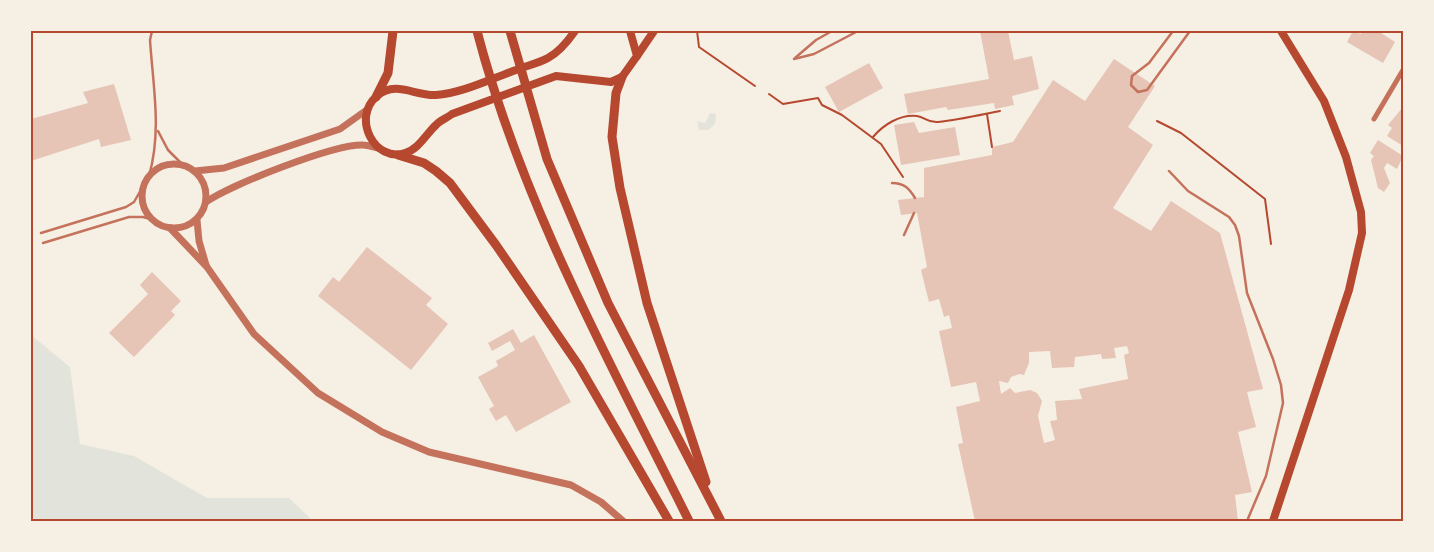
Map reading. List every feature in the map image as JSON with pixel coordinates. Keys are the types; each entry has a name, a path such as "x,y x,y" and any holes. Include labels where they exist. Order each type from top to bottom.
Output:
{"highway":[{"path":"376,97 388,73 393,31"},
{"path":"478,31 518,160 586,313 689,521"},
{"path":"510,31 548,159 608,303 721,521"},
{"path":"622,77 616,93 612,136 620,188 647,303 714,508"},
{"path":"398,155 424,164 436,171 450,184 496,245 579,366 669,521"}],"main road":[{"path":"575,31 549,58 458,91 435,95 400,88 383,92 376,97 368,109 365,126 368,134 378,148 398,155 414,148 437,123 452,114 556,76 611,82 622,77 654,31"},
{"path":"630,31 637,56"},
{"path":"1273,521 1349,290 1362,233 1360,212 1346,157 1324,101 1283,34 1275,31"}],"street":[{"path":"1374,119 1403,70"},
{"path":"195,171 224,168 340,129 368,109"},
{"path":"206,202 235,185 341,148 363,145 378,148"},
{"path":"170,228 188,226 197,220 206,202 205,185 195,171 184,165 164,165 149,176 142,188 144,206 154,220 170,228 207,267 254,334 318,393 388,435 429,452 571,485 601,502 623,521"},
{"path":"197,220 199,241 207,267"}],"lane":[{"path":"149,176 155,156 157,130 151,50 152,31"},
{"path":"832,31 816,40 794,59 814,54 858,31"},
{"path":"1173,31 1149,63 1132,76 1131,85 1138,92 1147,90 1190,31"},
{"path":"157,130 168,150 184,165"},
{"path":"1169,171 1188,191 1229,217 1235,225 1239,236 1247,293 1273,359 1281,385 1283,403 1266,476 1247,521"},
{"path":"892,183 899,183 909,188 915,198"},
{"path":"41,233 126,207 134,202 142,188"},
{"path":"904,235 914,213"},
{"path":"43,243 129,217 154,220"}],"path":[{"path":"697,31 699,47 755,86"},
{"path":"769,94 784,104 818,98 822,105 842,115 873,137 890,154 909,188"},
{"path":"873,137 884,125 906,118 918,116 928,122 940,122 1000,111"},
{"path":"986,114 992,147"},
{"path":"1157,121 1182,133 1265,199 1271,244"}],"shaded area":[{"path":"710,113 716,114 715,124 708,130 699,130 697,121 705,123"},
{"path":"31,335 70,367 80,444 134,456 207,498 289,498 313,521 31,521"}],"building":[{"path":"980,31 1008,31 1014,60 1032,56 1039,89 1012,96 1014,105 995,109 994,103 948,110 946,107 908,114 904,94 989,79"},
{"path":"1353,31 1361,34 1362,31 1378,31 1395,42 1383,63 1347,42"},
{"path":"1114,59 1155,86 1128,127 1153,145 1113,208 1151,231 1171,201 1220,233 1263,389 1247,392 1256,427 1238,432 1252,492 1235,495 1238,521 975,521 958,444 963,443 956,407 980,401 976,382 951,387 939,331 952,328 949,315 944,317 939,299 929,302 921,270 927,267 917,213 901,215 898,200 924,197 924,168 992,155 992,147 1013,142 1053,80 1085,101","holes":["1127,346 1129,353 1124,355 1128,379 1079,389 1082,399 1055,401 1057,420 1050,421 1055,440 1044,443 1038,416 1042,401 1037,393 1030,390 1015,393 1010,388 1001,394 999,381 1008,383 1011,377 1019,374 1024,375 1029,363 1029,352 1050,351 1052,368 1074,367 1075,357 1101,354 1102,359 1116,358 1114,348"]},
{"path":"869,63 883,88 839,112 825,87"},
{"path":"114,84 131,140 101,147 99,139 31,161 31,119 88,103 83,92"},
{"path":"1403,107 1403,146 1387,136 1392,128 1388,125"},
{"path":"914,122 919,133 955,127 960,155 901,165 894,125"},
{"path":"1378,140 1403,156 1397,169 1387,163 1384,168 1390,183 1384,192 1378,188 1371,160 1374,156 1370,153"},
{"path":"367,247 432,298 426,305 448,324 411,370 318,296 333,277 339,282"},
{"path":"152,272 181,301 171,311 175,315 134,357 109,333 148,294 140,285"},
{"path":"513,329 521,343 534,335 571,402 516,432 506,415 496,421 489,409 494,406 478,377 498,366 496,361 515,350 510,341 492,351 488,343"}]}
